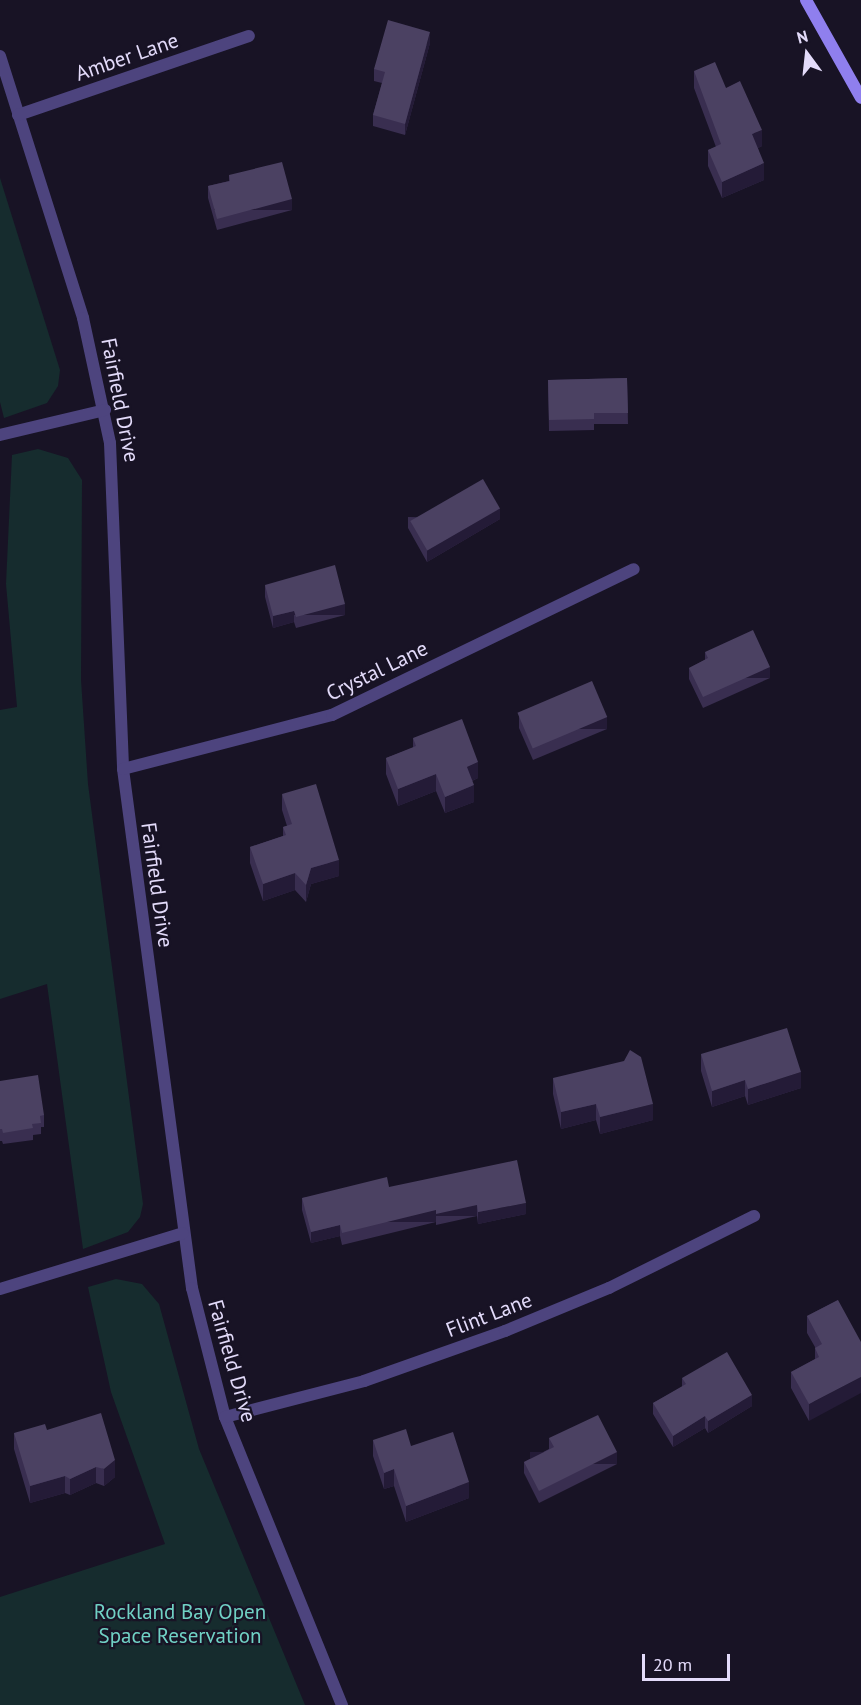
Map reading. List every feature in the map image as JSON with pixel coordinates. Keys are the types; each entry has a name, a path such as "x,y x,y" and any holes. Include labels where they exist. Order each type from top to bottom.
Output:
{"main road":[{"path":"806,0 861,98"}],"street":[{"name":"Amber Lane","path":"18,115 249,36"},
{"name":"Fairfield Drive","path":"0,56 83,318 105,410 114,477 123,769 192,1288 225,1417 342,1705"},
{"path":"0,435 105,410"},
{"name":"Crystal Lane","path":"123,769 332,715 634,569"},
{"name":"Flint Lane","path":"225,1417 364,1381 505,1331 609,1288 754,1216"},
{"path":"0,1289 183,1233"}],"green space":[{"path":"0,178 60,370 58,386 47,403 4,418 0,402"},
{"path":"38,449 68,458 82,480 81,680 88,784 143,1204 140,1217 128,1232 83,1249 47,984 0,999 0,710 17,707 6,584 12,455"},
{"name":"Rockland Bay Open Space Reservation","path":"116,1279 142,1284 159,1304 199,1449 305,1705 0,1705 0,1597 165,1544 111,1392 88,1287"}],"building":[{"path":"388,20 430,32 405,124 373,115 385,72 374,69"},
{"path":"715,62 726,88 740,81 762,130 752,134 764,163 722,182 708,150 721,144 694,71"},
{"path":"282,162 292,199 217,219 208,186 230,181 229,175"},
{"path":"627,378 628,413 594,413 594,419 549,420 548,380"},
{"path":"483,479 500,508 427,550 410,521"},
{"path":"335,565 345,604 296,617 294,611 273,616 265,585"},
{"path":"753,630 770,667 703,697 689,668 708,658 705,652"},
{"path":"592,681 607,717 533,749 517,713"},
{"path":"462,719 478,762 467,767 474,785 445,797 436,774 398,789 386,758 416,746 413,738"},
{"path":"316,784 339,860 311,868 306,885 295,873 263,884 250,847 286,835 283,827 292,824 282,794"},
{"path":"787,1028 801,1072 748,1089 745,1080 712,1091 701,1054"},
{"path":"630,1050 641,1057 653,1104 600,1117 596,1104 561,1112 553,1078 624,1061"},
{"path":"38,1075 44,1115 40,1116 41,1123 32,1124 33,1128 3,1133 0,1129 0,1081"},
{"path":"517,1160 526,1203 478,1212 477,1205 436,1214 436,1210 342,1233 340,1225 311,1232 302,1198 387,1177 389,1187"},
{"path":"838,1300 861,1342 861,1377 809,1404 791,1372 819,1357 815,1348 822,1344 807,1316"},
{"path":"727,1352 752,1395 708,1421 705,1416 673,1436 653,1403 686,1384 682,1378"},
{"path":"101,1413 115,1460 104,1469 96,1467 70,1479 65,1476 30,1486 14,1433 45,1424 47,1430"},
{"path":"598,1415 617,1452 539,1491 524,1462 554,1447 549,1438"},
{"path":"406,1429 411,1446 453,1432 469,1482 406,1506 394,1469 384,1473 373,1440"}]}
